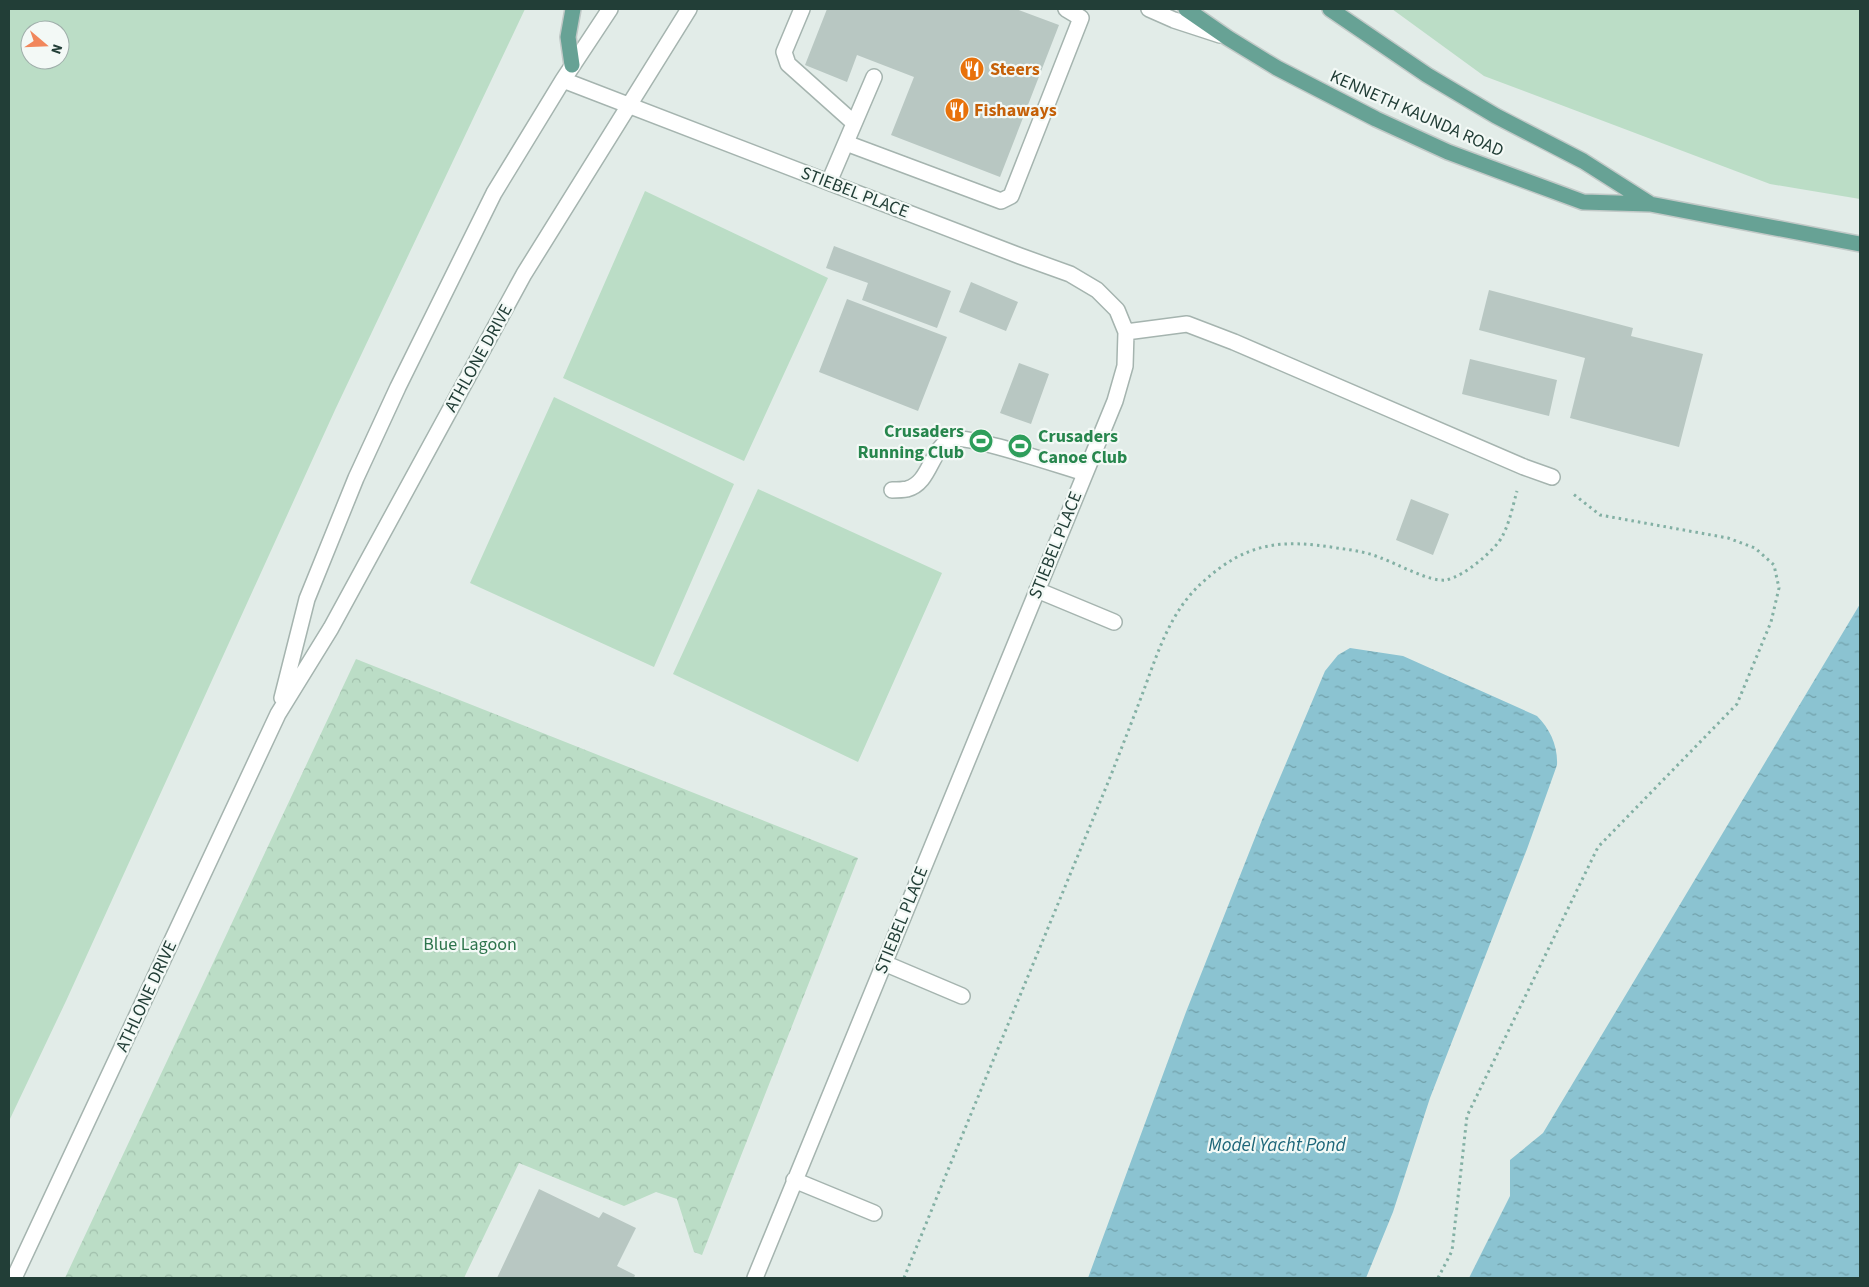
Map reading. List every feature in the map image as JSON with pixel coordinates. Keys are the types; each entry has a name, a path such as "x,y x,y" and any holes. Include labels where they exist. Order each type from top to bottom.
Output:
{"main road":[{"path":"572,65 568,37 573,9"},
{"name":"KENNETH KAUNDA ROAD","path":"1186,9 1277,68 1368,115 1448,152 1583,202 1650,204 1860,244"},
{"name":"KENNETH KAUNDA ROAD","path":"1330,9 1427,75 1496,116 1583,161 1650,204"}],"street":[{"name":"ATHLONE DRIVE","path":"278,714 307,599 356,478 398,388 494,193 572,65 610,9"},
{"name":"ATHLONE DRIVE","path":"14,1278 278,714 331,628 524,274 689,9"},
{"path":"802,9 784,52 788,64 854,123"},
{"path":"846,142 1001,201 1011,196 1081,18 1066,9"},
{"path":"1149,9 1174,20 1228,38"},
{"path":"829,182 874,76"},
{"name":"STIEBEL PLACE","path":"563,80 1070,274 1097,290 1117,310 1126,332 1126,366 1115,401 755,1278"},
{"path":"1126,332 1187,324 1234,342 1524,467 1552,477"},
{"path":"892,490 908,489 920,482 941,448 952,439 965,439 1085,473"},
{"path":"1036,590 1114,622"},
{"path":"884,963 962,996"},
{"path":"794,1180 874,1214"}],"path":[{"path":"904,1278 1123,747 1165,634 1186,601 1202,583 1221,567 1237,557 1270,544 1305,543 1367,553 1431,578 1444,580 1457,576 1470,568 1497,545 1504,534 1524,467"},
{"path":"1438,1278 1452,1251 1467,1116 1598,847 1737,704 1771,622 1779,588 1774,565 1755,548 1728,538 1600,515 1552,477"}],"green space":[{"path":"9,9 525,9 335,410 66,1001 9,1121"},
{"path":"1392,9 1860,9 1860,199 1770,184 1484,76"},
{"path":"645,191 828,278 744,461 563,378"},
{"path":"554,397 734,484 654,667 470,583"},
{"path":"758,489 942,573 858,762 673,674"},
{"name":"Blue Lagoon","path":"356,659 858,858 702,1255 694,1252 677,1199 656,1192 624,1206 519,1163 464,1278 65,1278"}],"water":[{"path":"1860,604 1860,1278 1469,1278 1510,1196 1510,1160 1543,1133"},
{"name":"Model Yacht Pond","path":"1350,648 1403,656 1537,716 1546,726 1552,738 1557,758 1557,765 1527,849 1430,1098 1393,1212 1366,1278 1088,1278 1186,1012 1262,820 1325,671 1338,655"}],"building":[{"path":"827,9 1016,9 1059,25 1000,177 891,135 914,77 857,55 847,82 805,65"},
{"path":"834,246 951,291 937,328 862,300 868,283 826,268"},
{"path":"971,282 1018,302 1006,331 959,312"},
{"path":"1489,290 1633,328 1631,336 1703,354 1679,447 1570,418 1585,358 1479,330"},
{"path":"847,299 947,337 918,411 819,372"},
{"path":"1470,359 1557,380 1549,416 1462,394"},
{"path":"1019,363 1049,374 1031,424 1000,413"},
{"path":"1411,499 1449,514 1433,555 1396,540"},
{"path":"539,1189 599,1218 603,1212 636,1228 617,1266 635,1275 634,1278 497,1278"}],"place":[{"name":"Steers","path":"972,69"},
{"name":"Fishaways","path":"957,110"},
{"name":"Crusaders Running Club","path":"981,441"},
{"name":"Crusaders Canoe Club","path":"1020,446"}]}
